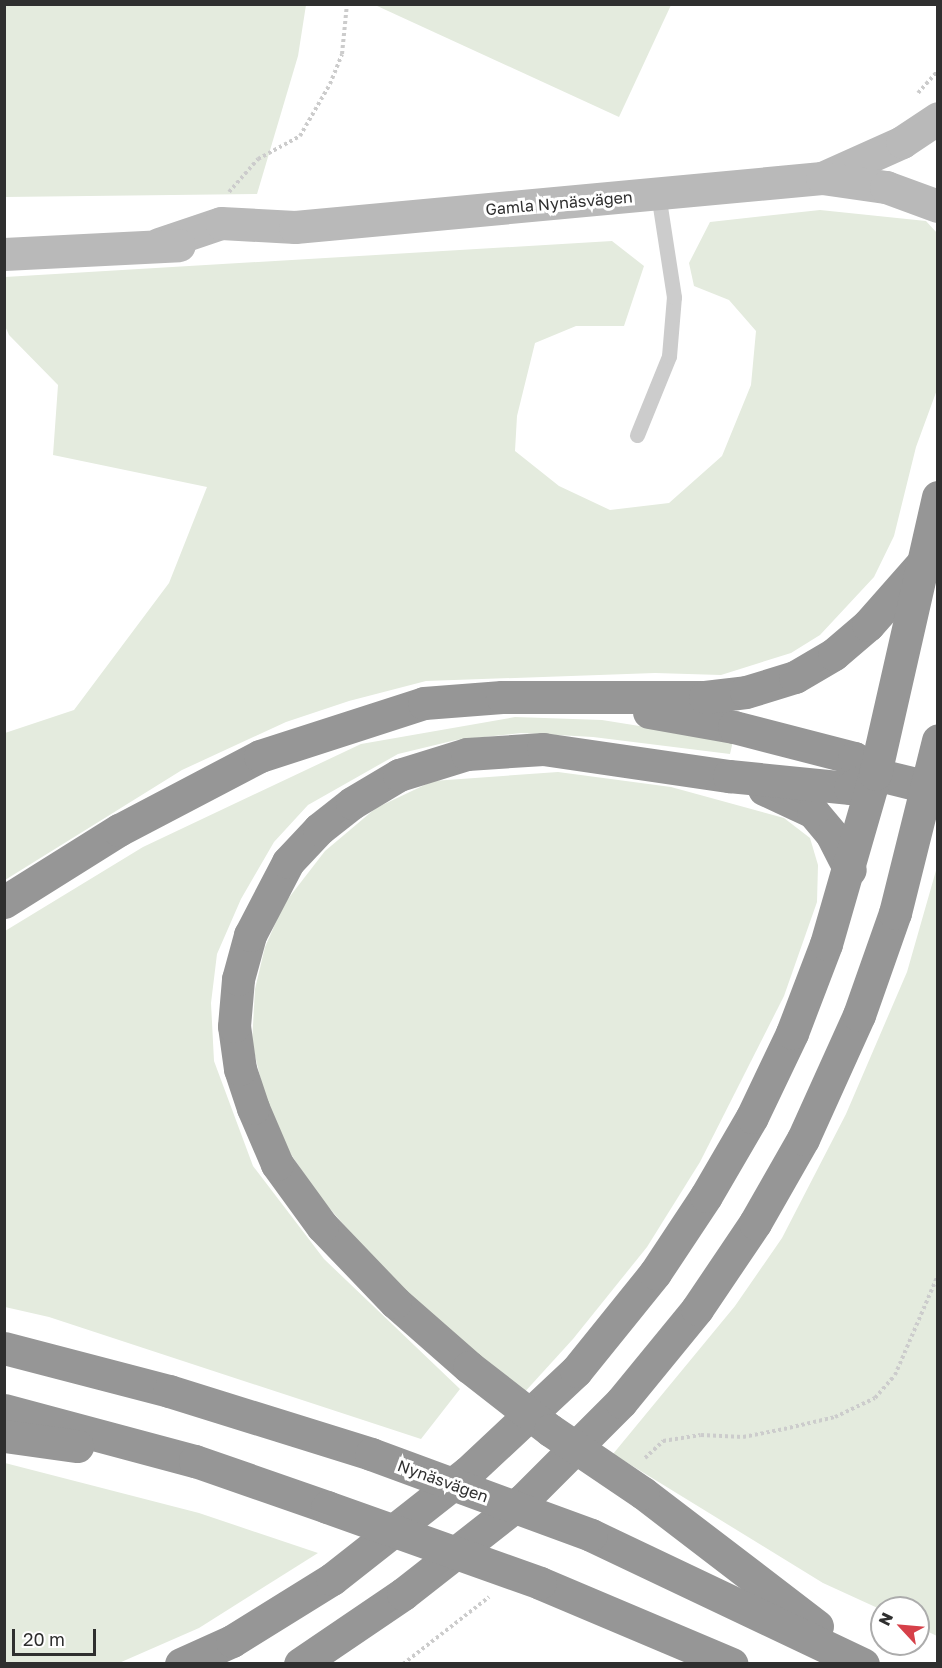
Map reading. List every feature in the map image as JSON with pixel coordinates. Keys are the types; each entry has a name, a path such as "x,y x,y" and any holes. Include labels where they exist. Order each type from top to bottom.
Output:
{"highway":[{"path":"181,1664 232,1641 332,1579 468,1472 576,1371 655,1273 706,1196 752,1117 792,1033 850,870 875,774 938,497"},
{"path":"4,902 119,830 260,756 423,703 559,698 705,697 746,692 795,677 834,654 868,625 923,562"},
{"path":"559,698 734,727 854,758 875,774 928,787"},
{"path":"300,1664 403,1594 523,1500 621,1402 697,1309 755,1223 802,1139 859,1015 895,913 938,740"},
{"path":"865,1664 641,1478 550,1430 469,1367 395,1302 322,1226 277,1164 240,1069 234,1026 238,979 250,935 288,862 319,829 352,803 399,775 468,753 543,749 729,776 850,788 875,774"},
{"path":"729,776 800,802 813,812 832,835 850,870"},
{"name":"Nynäsvägen","path":"4,1348 169,1391 371,1454 591,1535 865,1664"},
{"path":"4,1410 195,1461 327,1507 540,1583 732,1664"},
{"path":"4,1436 195,1461"}],"street":[{"name":"Gamla Nynäsvägen","path":"822,178 902,142 938,118"},
{"name":"Gamla Nynäsvägen","path":"4,254 159,244 221,223 296,227 822,178 886,187 938,206"}],"lane":[{"path":"637,435 669,356 674,297 658,194"}],"path":[{"path":"225,199 235,180 258,159 300,136 330,84 342,54 347,4"},
{"path":"641,1478 663,1441 701,1435 744,1437 784,1429 835,1417 875,1398 895,1375 938,1275"},
{"path":"403,1664 492,1595"}],"shaded area":[{"path":"671,4 619,117 375,5"},
{"path":"4,5 306,5 298,56 257,194 5,197"},
{"path":"820,210 926,221 937,233 938,387 916,447 894,536 874,577 820,635 791,653 721,675 655,673 426,681 349,701 286,722 182,770 5,880 5,733 74,710 169,583 207,487 53,455 58,385 9,335 5,326 5,277 612,241 644,266 624,326 576,326 535,343 517,416 515,451 559,486 610,510 669,503 722,456 751,385 756,331 729,300 694,286 689,263 710,222"},
{"path":"515,717 602,720 733,741 730,754 593,737 521,733 456,740 398,754 308,805 274,842 241,899 217,954 211,1003 214,1061 253,1166 324,1259 460,1389 421,1439 49,1317 5,1307 5,931 143,847 361,744"},
{"path":"558,772 671,787 784,818 810,838 818,865 817,902 784,996 700,1162 647,1247 573,1339 522,1395 462,1347 362,1246 319,1196 282,1141 264,1093 252,1043 255,989 265,947 284,904 325,851 376,808 433,781"},
{"path":"937,867 937,1636 930,1633 930,1596 870,1596 870,1605 823,1583 613,1454 735,1306 782,1238 846,1114 907,972"},
{"path":"5,1463 199,1513 318,1553 199,1628 119,1663 5,1663"}]}
